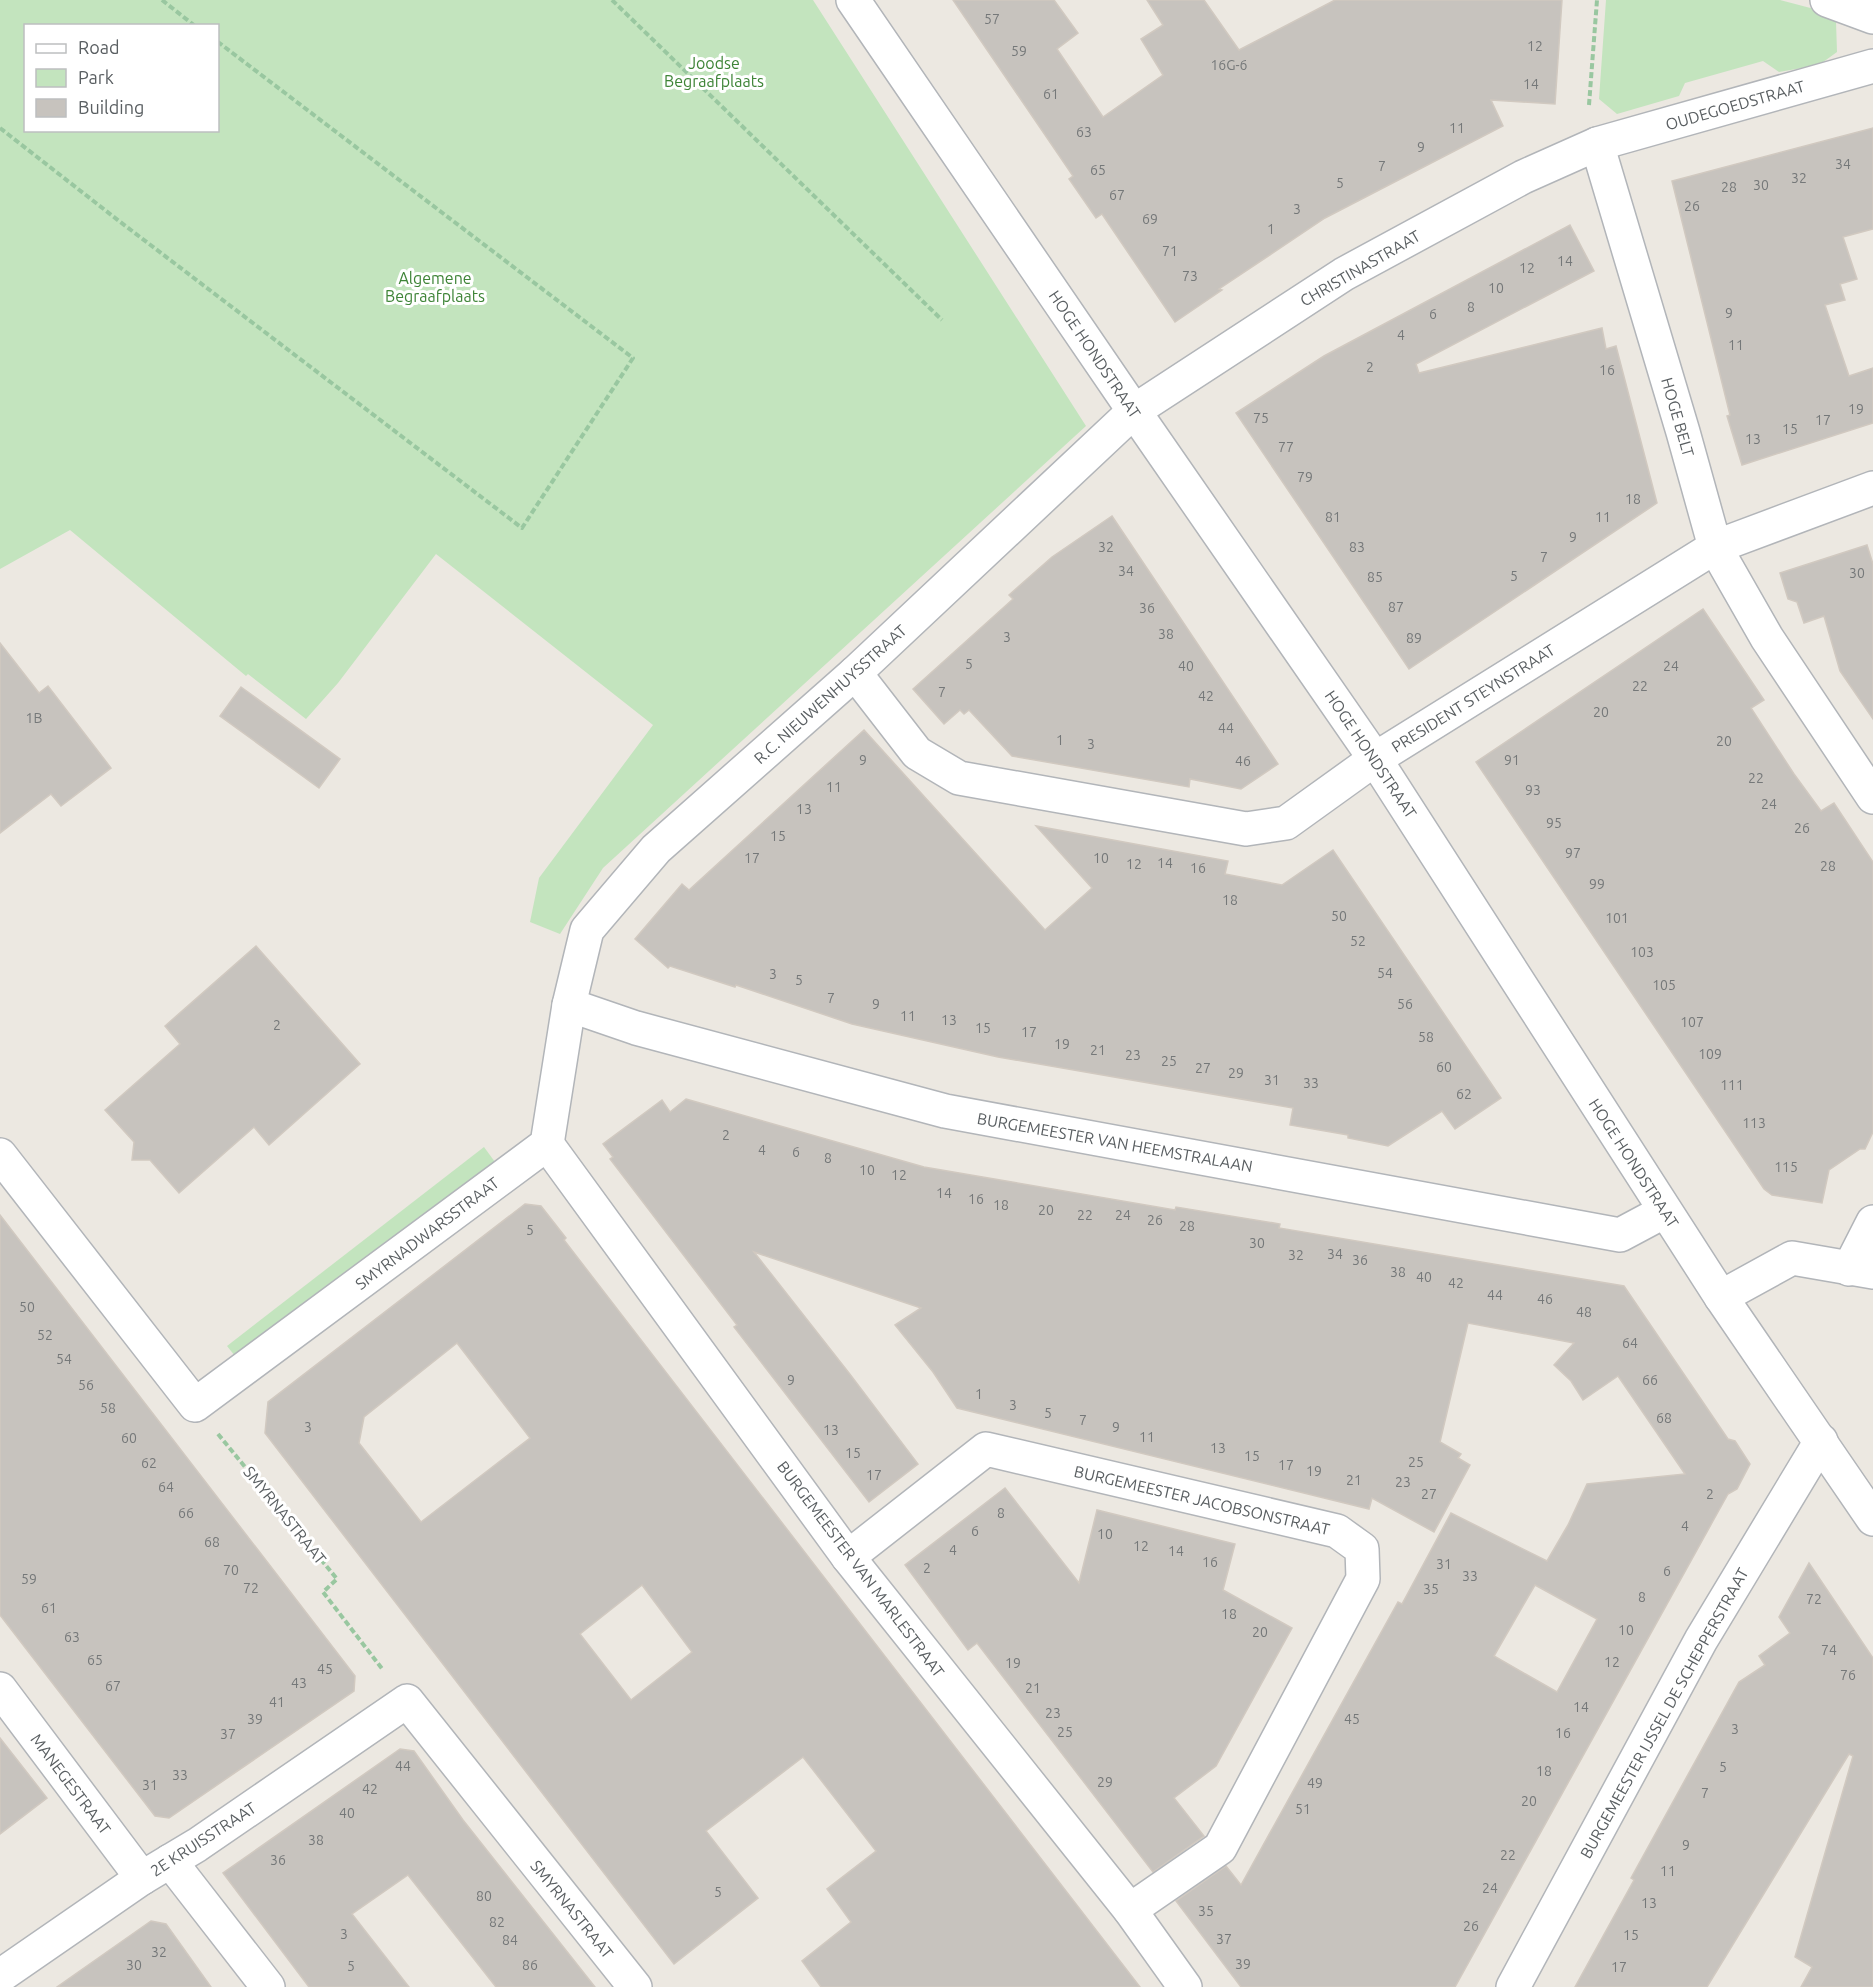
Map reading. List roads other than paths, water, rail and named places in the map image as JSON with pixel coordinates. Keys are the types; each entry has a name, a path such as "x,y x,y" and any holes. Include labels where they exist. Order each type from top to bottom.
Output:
{"street":[{"name":"HOGE HONDSTRAAT","path":"853,0 1375,759 1720,1297 1873,1519"},
{"path":"1827,0 1873,17"},
{"name":"OUDEGOEDSTRAAT","path":"1597,144 1873,66"},
{"name":"CHRISTINASTRAAT","path":"1134,411 1344,274 1523,177 1597,144"},
{"name":"HOGE BELT","path":"1597,144 1715,547 1767,638 1873,797"},
{"name":"R.C. NIEUWENHUYSSTRAAT","path":"569,1005 588,930 649,858 855,673 1134,411"},
{"name":"PRESIDENT STEYNSTRAAT","path":"855,673 917,753 959,778 1246,829 1286,823 1375,759 1715,547 1873,488"},
{"path":"548,1144 569,1005"},
{"name":"BURGEMEESTER VAN HEEMSTRALAAN","path":"569,1005 636,1028 957,1113 1620,1235 1665,1211"},
{"name":"SMYRNADWARSSTRAAT","path":"0,1155 195,1406 548,1144"},
{"name":"BURGEMEESTER VAN MARLESTRAAT","path":"548,1144 849,1557 1130,1910 1185,1987"},
{"path":"1720,1297 1791,1258 1861,1271 1873,1222"},
{"name":"BURGEMEESTER IJSSEL DE SCHEPPERSTRAAT","path":"1513,1987 1695,1650 1821,1441"},
{"name":"BURGEMEESTER JACOBSONSTRAAT","path":"849,1557 986,1449 1337,1531 1362,1549 1363,1579 1220,1848 1130,1910"},
{"name":"MANEGESTRAAT","path":"0,1689 142,1878"},
{"name":"2E KRUISSTRAAT","path":"0,1976 407,1701"},
{"name":"SMYRNASTRAAT","path":"407,1701 635,1987"},
{"path":"170,1861 268,1987"}],"park label":[{"name":"Joodse Begraafplaats","path":"714,72"},
{"name":"Algemene Begraafplaats","path":"435,287"}]}
